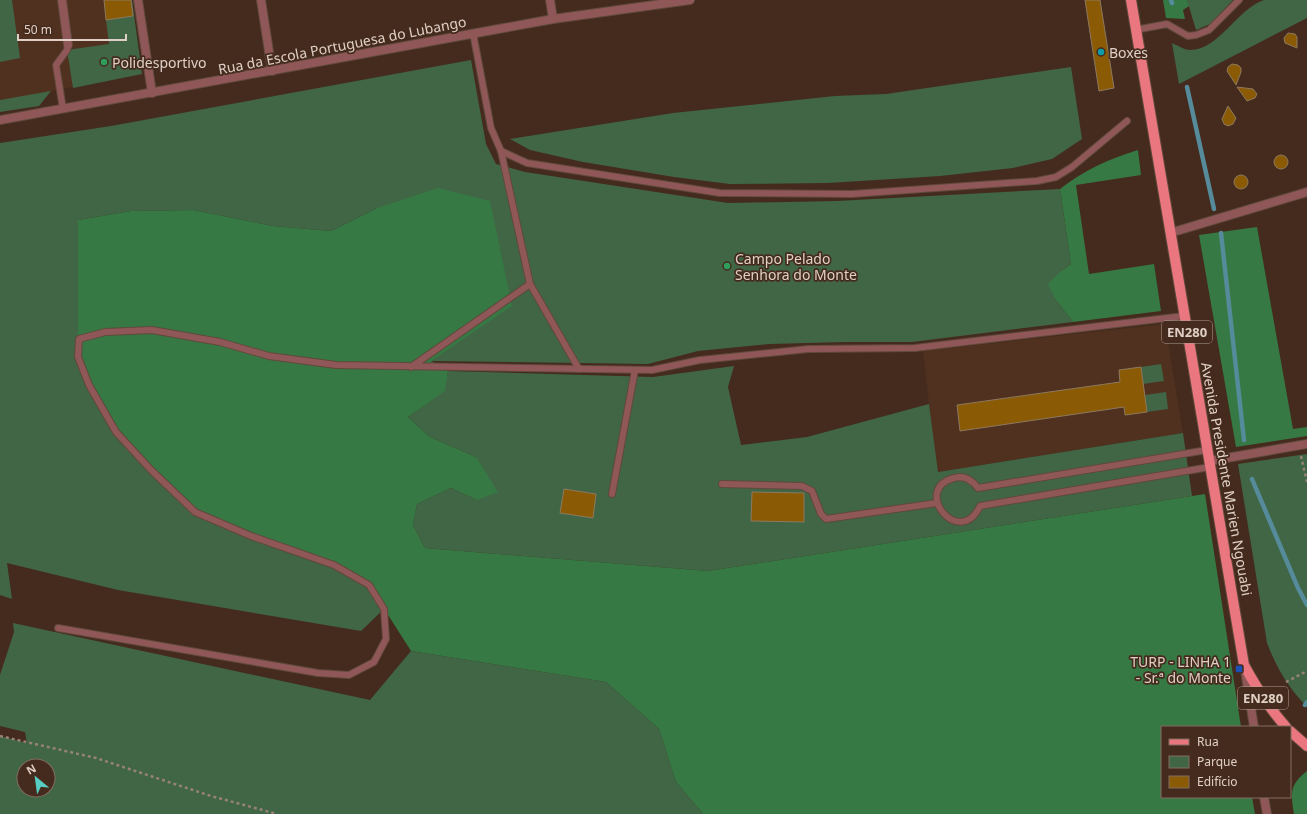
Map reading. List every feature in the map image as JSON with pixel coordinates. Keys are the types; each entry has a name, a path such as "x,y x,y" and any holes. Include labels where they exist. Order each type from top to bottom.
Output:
{"main road":[{"name":"Avenida Presidente Marien Ngouabi","path":"1131,0 1244,665"},
{"name":"EN280","path":"1244,665 1258,691 1274,714 1285,726"},
{"path":"1291,732 1307,746"}],"street":[{"path":"62,0 68,45"},
{"path":"138,0 152,93"},
{"path":"261,0 272,72"},
{"path":"550,0 553,19"},
{"name":"Rua da Escola Portuguesa do Lubango","path":"0,120 272,72 553,19 690,0"},
{"path":"1170,233 1307,192"},
{"path":"1209,464 1303,445"},
{"name":"Avenida Presidente Marien Ngouabi","path":"1244,665 1254,726"},
{"path":"1264,798 1267,814"}],"lane":[{"path":"1135,30 1167,24 1188,36 1196,35 1209,30 1240,0"},
{"path":"473,34 491,128 501,150 530,284 579,369"},
{"path":"63,109 56,65 67,50 68,45"},
{"path":"501,150 527,163 720,193 852,194 1037,181 1056,177 1072,167 1127,121"},
{"path":"411,367 530,284"},
{"path":"58,628 318,673 349,675 374,662 386,639 384,609 369,585 334,565 251,536 195,512 151,470 116,432 89,385 78,357 79,339 105,332 152,330 220,342 269,356 336,365 652,370 700,360 808,349 915,348 1184,316"},
{"path":"612,494 635,370"},
{"path":"1207,450 978,488 969,479 955,477 942,485 938,491 937,503 941,512 946,517 959,521 973,516 980,506 1209,464"},
{"path":"722,484 802,486 812,491 821,514 826,519 937,503"}],"path":[{"path":"1303,445 1307,482"},
{"path":"1286,682 1307,671"},
{"path":"0,736 96,758 211,796 277,814"}],"shaded area":[{"path":"0,0 132,0 142,74 51,91 39,106 0,112"},
{"path":"1165,324 1183,433 937,472 923,351"}],"green space":[{"path":"0,0 12,0 20,58 0,62"},
{"name":"Polidesportivo","path":"131,0 142,74 73,88 67,50 109,44 106,20 133,16"},
{"path":"1163,0 1187,0 1189,6 1183,10 1185,19 1166,18"},
{"path":"1187,0 1233,0 1210,24 1196,30"},
{"path":"1264,0 1307,0 1307,18 1179,84 1172,43 1188,50 1200,48 1219,37 1245,12"},
{"path":"471,60 486,144 496,164 525,172 728,203 837,201 1060,189 1071,264 1061,271 1055,299 1073,322 912,342 769,344 698,351 648,364 431,361 377,208 331,231 273,226 193,210 131,211 78,220 334,565 369,585 384,609 361,631 118,590 7,563 12,599 0,595 0,143 111,126"},
{"path":"1071,67 1082,139 1052,159 1013,168 940,176 828,183 730,184 674,177 583,162 530,150 510,139 673,113 835,96 886,94"},
{"path":"51,91 39,106 0,112 0,100"},
{"path":"1138,150 1141,175 1076,185 1089,274 1154,264 1161,311 1073,322 1055,299 1048,284 1061,271 1071,264 1060,189 1078,176 1097,166"},
{"path":"438,188 490,201 512,306 431,361 448,371 445,391 408,417 430,437 476,457 498,492 477,500 451,488 417,504 413,525 425,548 708,571 1205,494 1241,726 1161,726 1161,798 1252,798 1255,814 703,814 676,782 659,729 606,682 411,651 369,585 334,565 195,512 116,432 89,385 78,357 78,220 131,211 193,210 273,226 331,231 377,208"},
{"path":"1257,227 1293,429 1307,427 1307,436 1236,447 1199,235"},
{"path":"1161,364 1164,381 1143,384 1141,367"},
{"path":"734,366 728,387 741,445 807,437 929,404 938,472 1183,433 1192,496 708,571 425,548 413,525 417,504 451,488 477,500 476,457 430,437 408,417 444,391 448,371 653,377"},
{"path":"1166,392 1168,409 1147,412 1145,395"},
{"path":"1307,454 1307,707 1284,677 1267,643 1238,464"},
{"path":"13,623 370,700 411,651 606,682 659,729 676,782 703,814 0,814 0,736 27,743 25,732 0,726 0,675 14,632"},
{"path":"1307,771 1307,814 1294,814 1292,795 1294,785"}],"building":[{"path":"104,0 131,0 133,16 106,20"},
{"name":"Boxes","path":"1085,0 1100,0 1114,88 1099,91"},
{"path":"1288,33 1295,34 1297,37 1297,48 1285,43 1284,38"},
{"path":"1232,64 1238,65 1241,68 1236,85 1227,71 1228,67"},
{"path":"1237,87 1253,89 1257,94 1255,98 1247,101"},
{"path":"1228,106 1236,118 1233,124 1228,126 1224,124 1222,119"},
{"path":"1281,155 1286,157 1288,162 1286,167 1281,169 1276,167 1274,162 1276,157"},
{"path":"1241,175 1246,177 1248,182 1246,187 1241,189 1236,187 1234,182 1236,177"},
{"path":"1141,367 1147,412 1125,415 1124,407 960,431 957,405 1120,382 1119,370"},
{"path":"564,489 596,494 593,518 560,513"},
{"path":"752,492 804,493 804,522 751,521"}],"waterway":[{"path":"1187,87 1214,209"},
{"path":"1221,233 1244,440"},
{"path":"1252,479 1298,588 1307,605"}],"place":[{"name":"Boxes","path":"1101,52"},
{"name":"Polidesportivo","path":"104,62"},
{"name":"Campo Pelado Senhora do Monte","path":"727,266"},
{"name":"TURP - LINHA 1 - Sr.ª do Monte","path":"1239,669"}]}
